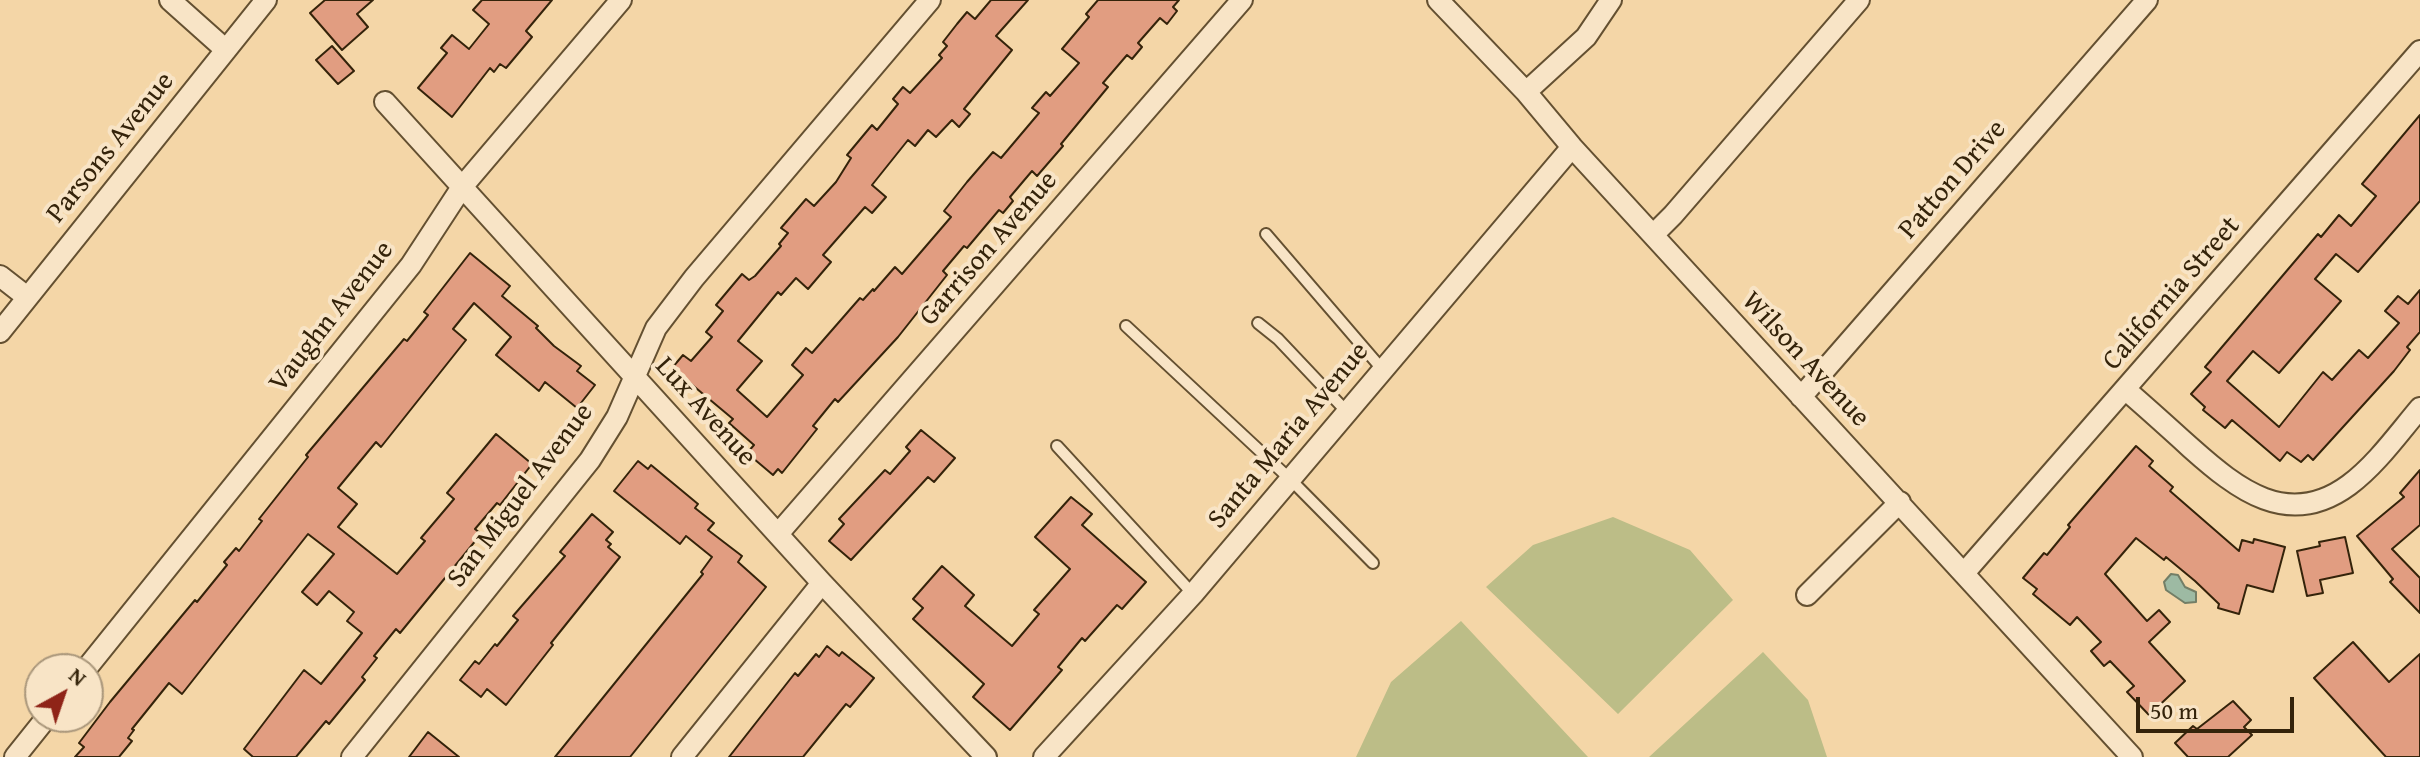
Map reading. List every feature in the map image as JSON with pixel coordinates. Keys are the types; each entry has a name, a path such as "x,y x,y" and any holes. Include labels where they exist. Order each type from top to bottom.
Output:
{"street":[{"path":"170,0 226,50"},
{"name":"Parsons Avenue","path":"0,332 266,0"},
{"name":"Vaughn Avenue","path":"99,653 411,265 462,187 621,0"},
{"name":"San Miguel Avenue","path":"352,757 590,460 617,417 656,328 694,278 930,0"},
{"name":"Garrison Avenue","path":"778,534 1242,0"},
{"name":"Wilson Avenue","path":"1438,0 1526,92 1572,147 2132,757"},
{"path":"1526,92 1586,37 1611,0"},
{"path":"1653,235 1859,0"},
{"name":"Patton Drive","path":"1801,397 2147,0"},
{"name":"California Street","path":"1965,572 2420,51"},
{"name":"Lux Avenue","path":"385,102 822,583 986,757"},
{"name":"Santa Maria Avenue","path":"1051,755 1291,480 1572,147"},
{"path":"0,276 27,297"},
{"path":"2126,390 2231,482 2265,501 2282,504 2316,501 2347,487 2420,408"},
{"path":"1807,595 1900,502"},
{"path":"682,757 822,583"},
{"path":"15,757 34,733"}],"lane":[{"path":"1266,234 1382,369"},
{"path":"1258,323 1278,339 1347,412"},
{"path":"1126,326 1291,480 1373,563"},
{"path":"1057,446 1193,594"}],"green space":[{"path":"1613,517 1690,550 1733,600 1618,714 1486,587 1533,545"},
{"path":"1461,621 1588,757 1356,757 1391,682"},
{"path":"1763,652 1808,700 1827,757 1649,757"}],"shaded area":[{"path":"2171,574 2178,575 2185,587 2196,592 2196,602 2185,603 2166,590 2164,582"}],"building":[{"path":"325,0 373,0 357,14 368,27 342,50 310,13"},
{"path":"482,0 552,0 526,31 532,37 506,68 500,64 494,72 490,68 452,117 418,88 447,53 441,48 452,35 469,49 489,24 473,10"},
{"path":"991,0 1028,0 996,36 1012,50 964,109 970,114 959,127 952,120 936,137 928,130 915,146 908,140 872,185 886,197 872,213 865,207 823,255 831,262 808,289 796,278 781,295 778,292 738,341 762,361 737,390 767,417 803,375 792,365 806,348 812,353 860,298 863,300 874,291 895,267 902,274 951,217 944,211 967,182 993,152 1001,158 1039,113 1032,108 1046,92 1050,96 1079,63 1062,49 1089,17 1086,14 1098,0 1179,0 1173,7 1177,11 1167,24 1160,18 1138,43 1142,47 1132,59 1127,55 1103,83 1108,87 1061,144 1063,146 1037,176 1032,171 1010,197 1013,201 1003,213 999,210 967,248 964,246 943,271 947,275 898,337 838,402 835,399 813,426 817,429 782,473 778,469 773,475 747,453 754,445 729,423 733,419 672,368 683,355 691,361 712,337 706,332 723,311 716,305 742,274 749,280 755,276 781,246 779,244 788,233 781,228 806,199 814,206 836,182 851,158 847,155 872,125 877,130 898,104 893,99 903,87 910,93 942,58 939,55 947,46 943,42 967,12 975,19"},
{"path":"332,46 354,71 338,84 316,60"},
{"path":"2420,115 2420,201 2358,272 2336,254 2315,279 2341,301 2279,373 2253,351 2227,381 2279,427 2323,372 2332,380 2359,350 2368,358 2399,323 2385,311 2398,296 2408,304 2420,290 2420,332 2407,347 2410,350 2394,371 2313,460 2308,455 2301,462 2287,452 2280,461 2232,420 2225,428 2203,410 2205,407 2191,394 2211,372 2205,367 2318,234 2321,237 2339,215 2351,226 2376,196 2362,184"},
{"path":"470,253 510,286 502,296 538,326 536,328 554,346 581,366 577,371 595,385 577,408 545,382 539,391 496,355 511,337 474,303 453,329 466,340 381,447 376,442 338,488 357,504 338,527 397,574 425,541 421,538 454,499 447,493 496,434 532,464 500,505 497,503 475,529 481,534 400,633 396,629 374,656 377,658 362,677 365,680 329,724 326,721 296,757 253,757 244,749 304,670 321,684 362,633 347,621 354,612 329,591 317,605 302,592 334,554 308,534 182,694 169,683 132,729 128,738 132,741 119,757 75,757 84,747 79,743 87,733 104,733 104,710 110,702 195,600 197,602 227,565 224,562 236,548 239,551 262,521 259,519 308,457 306,455 404,339 407,341 428,315 424,312"},
{"path":"921,430 955,458 934,482 928,477 851,560 829,541 844,524 839,519 885,470 890,474 910,451 906,447"},
{"path":"2136,446 2153,461 2149,466 2173,487 2170,491 2239,551 2242,540 2253,543 2254,539 2285,547 2273,592 2247,585 2239,614 2218,608 2219,604 2195,581 2136,538 2105,574 2147,621 2159,610 2170,622 2149,642 2185,681 2149,715 2127,692 2134,686 2110,661 2104,666 2091,651 2101,642 2077,617 2070,625 2033,594 2037,589 2023,578 2044,553 2047,555 2070,527 2068,525"},
{"path":"638,461 648,469 651,465 698,504 695,508 714,523 708,530 742,556 738,562 766,587 630,757 555,757 703,574 701,572 712,557 686,536 680,544 614,491"},
{"path":"2420,470 2420,525 2392,549 2420,578 2420,613 2390,582 2393,579 2357,536 2404,497 2400,493"},
{"path":"1071,497 1092,514 1082,525 1146,582 1122,609 1117,605 1085,641 1082,638 1058,667 1062,670 1010,730 973,697 984,684 913,619 923,608 913,599 942,566 974,595 965,606 1012,646 1039,614 1034,610 1070,569 1035,537"},
{"path":"592,514 613,532 606,540 611,544 608,547 620,557 506,705 487,689 481,697 460,680 475,661 479,664 495,644 497,646 518,620 513,616 565,556 560,552"},
{"path":"2345,537 2353,573 2320,580 2323,593 2307,596 2297,551 2320,546 2319,542"},
{"path":"2353,642 2389,682 2420,654 2420,757 2386,757 2314,678"},
{"path":"827,646 839,656 842,652 874,678 850,707 846,704 803,757 729,757 795,673 798,676"},
{"path":"2233,701 2251,720 2244,727 2252,735 2228,757 2188,757 2175,743 2193,726 2197,729"},
{"path":"428,732 459,757 409,757"}]}
